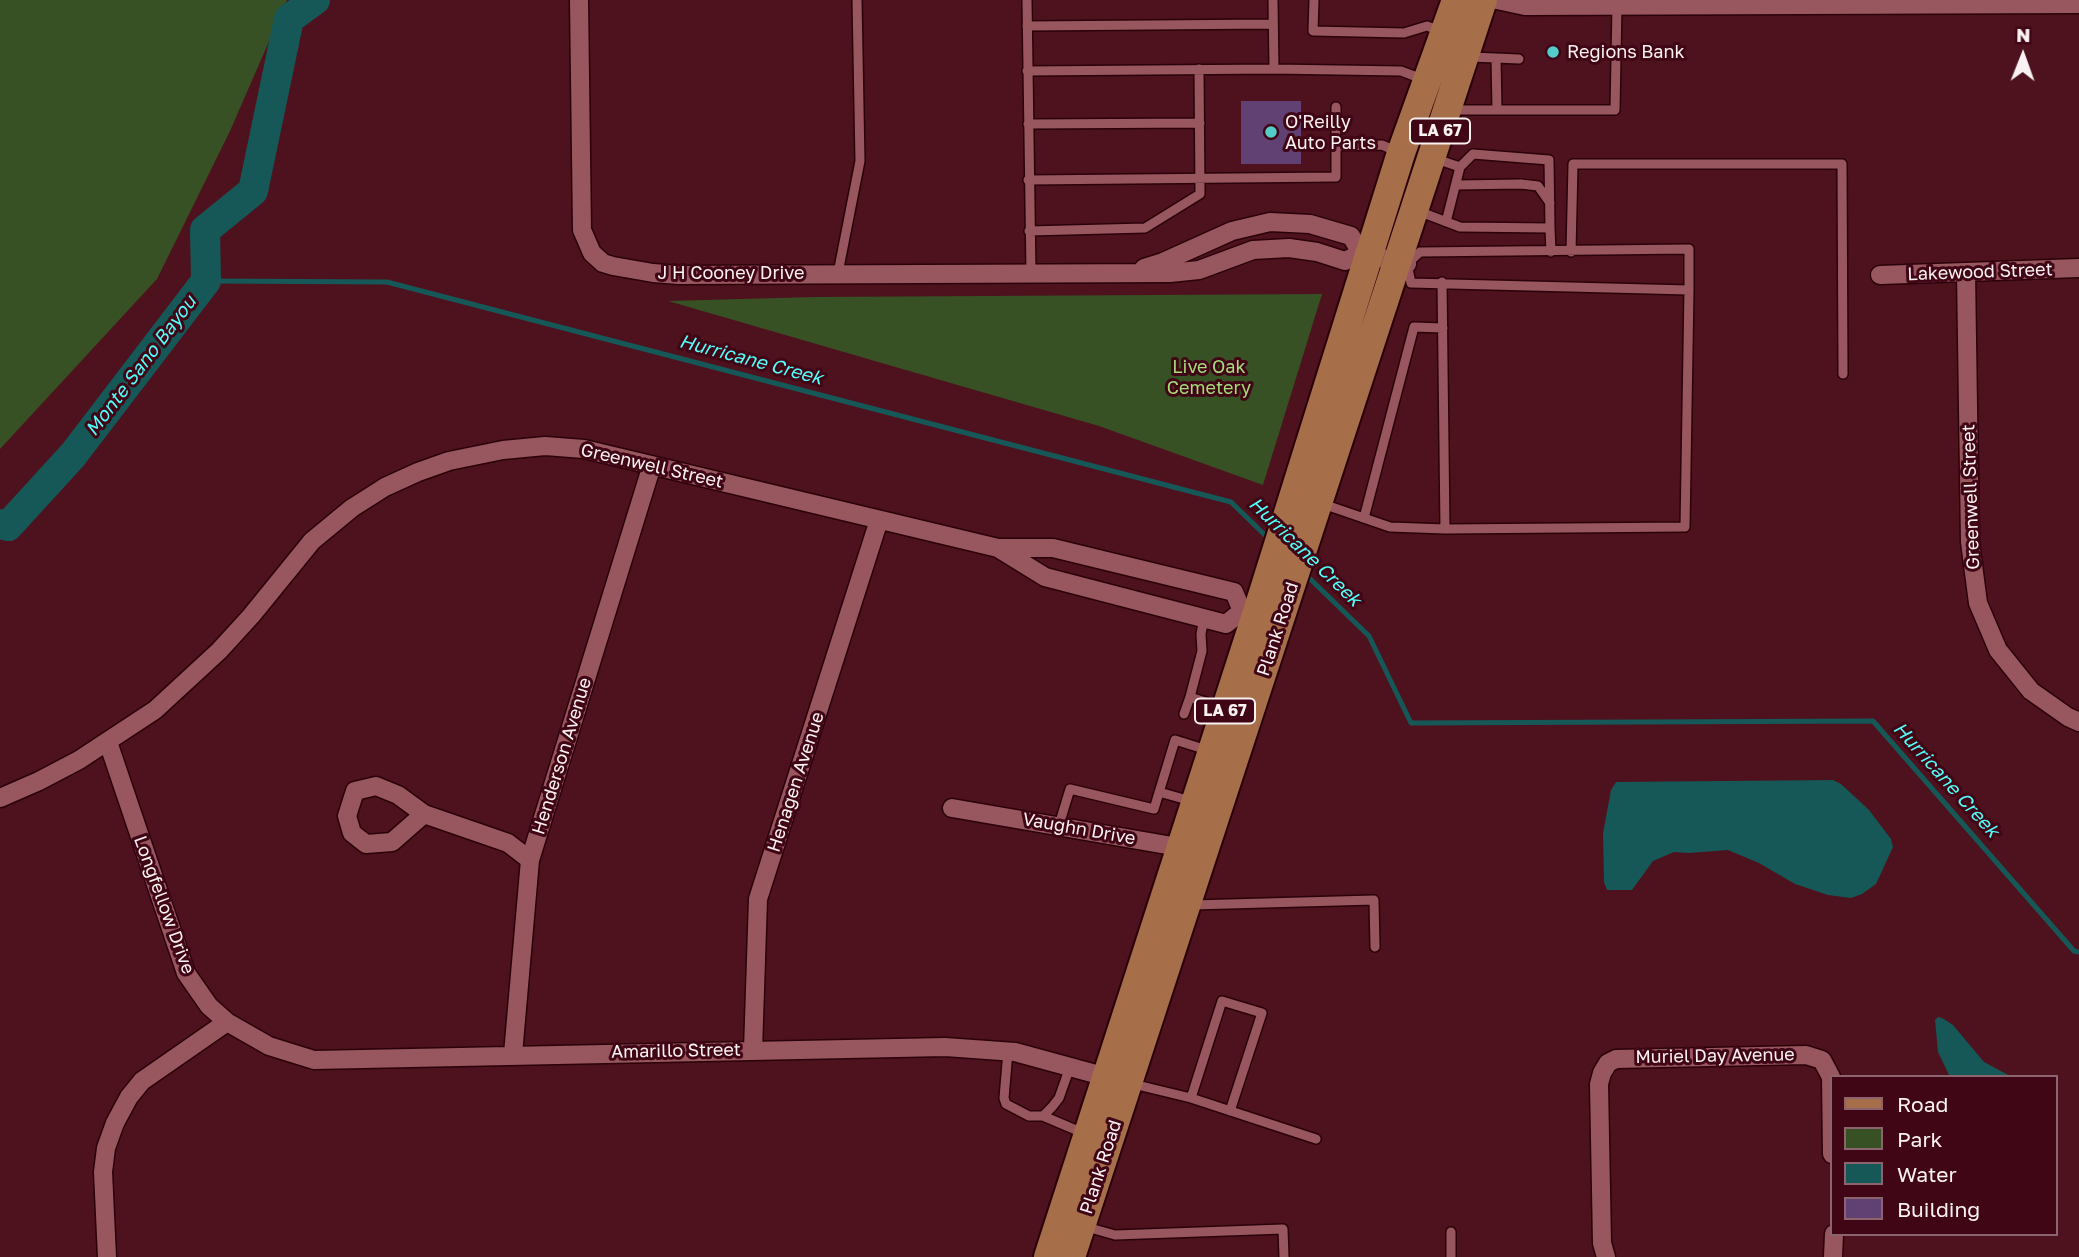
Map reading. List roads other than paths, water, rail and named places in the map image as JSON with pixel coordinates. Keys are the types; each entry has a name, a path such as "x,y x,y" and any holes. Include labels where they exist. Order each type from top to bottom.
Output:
{"main road":[{"name":"Plank Road","path":"1306,513 1365,254 1456,0"},
{"name":"Plank Road","path":"1048,1257 1088,1135 1118,1080 1186,905 1196,802 1226,708 1259,616 1281,577 1402,263 1414,209 1483,0"},
{"name":"Plank Road","path":"1071,1257 1082,1226 1118,1080 1193,849 1259,616"}],"street":[{"name":"J H Cooney Drive","path":"579,0 582,230 587,246 597,259 613,267 679,275 1190,271 1263,249 1303,249 1345,261 1365,254 1402,263"},
{"path":"1497,0 1525,6 1993,2 2079,4"},
{"name":"J H Cooney Drive","path":"1131,272 1163,262 1232,230 1270,222 1310,224 1351,236 1365,254"},
{"name":"Lakewood Street","path":"1880,275 2079,268"},
{"name":"Greenwell Street","path":"1966,272 1970,542 1978,603 1998,650 2031,691 2079,722"},
{"name":"Greenwell Street","path":"0,798 39,781 108,742 155,710 219,651 317,535 352,508 385,487 418,472 484,453 533,447 583,449 998,548 1053,548 1234,592 1259,616"},
{"name":"Henderson Avenue","path":"513,1054 530,860 652,465"},
{"name":"Henagen Avenue","path":"753,1050 758,899 879,520"},
{"name":"Greenwell Street","path":"998,548 1045,577 1226,624 1259,616"},
{"name":"Longfellow Drive","path":"108,742 186,973 209,1006 226,1022"},
{"name":"Vaughn Drive","path":"952,808 1193,849"},
{"path":"424,814 508,843 530,860"},
{"path":"107,1257 103,1171 106,1148 114,1123 129,1097 142,1082 226,1022"},
{"name":"Amarillo Street","path":"226,1022 269,1046 314,1060 945,1047 1008,1051 1118,1080"},
{"name":"Muriel Day Avenue","path":"1606,1257 1602,1243 1599,1084 1608,1063 1625,1057 1806,1055 1822,1060 1830,1075"},
{"path":"1833,1257 1834,1236"}],"lane":[{"path":"838,273 860,161 857,0"},
{"path":"1027,0 1031,273"},
{"path":"1273,0 1274,69"},
{"path":"1314,0 1313,31 1404,33 1427,26 1444,32"},
{"path":"1447,110 1615,110 1617,5"},
{"path":"1027,26 1273,24"},
{"path":"1464,57 1519,59"},
{"path":"1496,58 1497,110"},
{"path":"1029,231 1145,228 1200,194 1199,69"},
{"path":"1027,71 1401,71 1427,80"},
{"path":"1028,180 1336,177 1336,107"},
{"path":"1028,124 1200,123"},
{"path":"1336,146 1382,145 1401,153"},
{"path":"1446,222 1460,167 1473,155 1549,160 1551,252"},
{"path":"1431,157 1460,167"},
{"path":"1571,252 1573,164 1842,164 1843,374"},
{"path":"1456,185 1538,186 1550,202"},
{"path":"1414,209 1460,227 1550,228"},
{"path":"1306,513 1364,518 1391,527 1445,530 1685,527 1689,290 1689,249 1420,252 1402,263 1411,283 1689,290"},
{"path":"1442,282 1445,530"},
{"path":"1364,518 1414,327 1443,328"},
{"path":"1184,714 1202,651 1204,618"},
{"path":"1190,697 1226,708"},
{"path":"1059,825 1070,789 1154,809 1175,740 1212,751"},
{"path":"1159,792 1196,802"},
{"path":"1186,905 1374,900 1375,947"},
{"path":"1191,1098 1222,1000 1262,1013 1230,1111"},
{"path":"1008,1051 1004,1098 1006,1104 1029,1116 1043,1116 1088,1135"},
{"path":"1043,1116 1059,1098 1070,1067"},
{"path":"1118,1080 1191,1098 1315,1139"},
{"path":"1082,1226 1115,1234 1283,1229 1284,1257"},
{"path":"1451,1232 1451,1257"}],"water":[{"path":"1833,780 1869,810 1891,839 1893,847 1876,884 1862,894 1851,898 1828,895 1795,884 1759,863 1728,850 1674,852 1653,861 1632,890 1607,890 1604,882 1603,833 1611,790 1616,782"},
{"path":"1942,1018 1953,1025 1984,1062 2008,1075 1949,1075 1938,1052 1935,1020"}],"waterway":[{"name":"Hurricane Creek","path":"0,524 8,526 73,455 206,281 205,230 253,191 289,19 315,0"},
{"name":"Hurricane Creek","path":"206,281 387,282 1231,502 1271,541"},
{"name":"Hurricane Creek","path":"1303,572 1369,636 1411,723 1873,721 2074,951 2079,952"}],"place":[{"name":"Regions Bank","path":"1553,52"},
{"name":"O'Reilly Auto Parts","path":"1271,132"}],"water label":[{"name":"Monte Sano Bayou","path":"141,366"}],"park label":[{"name":"Live Oak Cemetery","path":"1209,377"}]}
